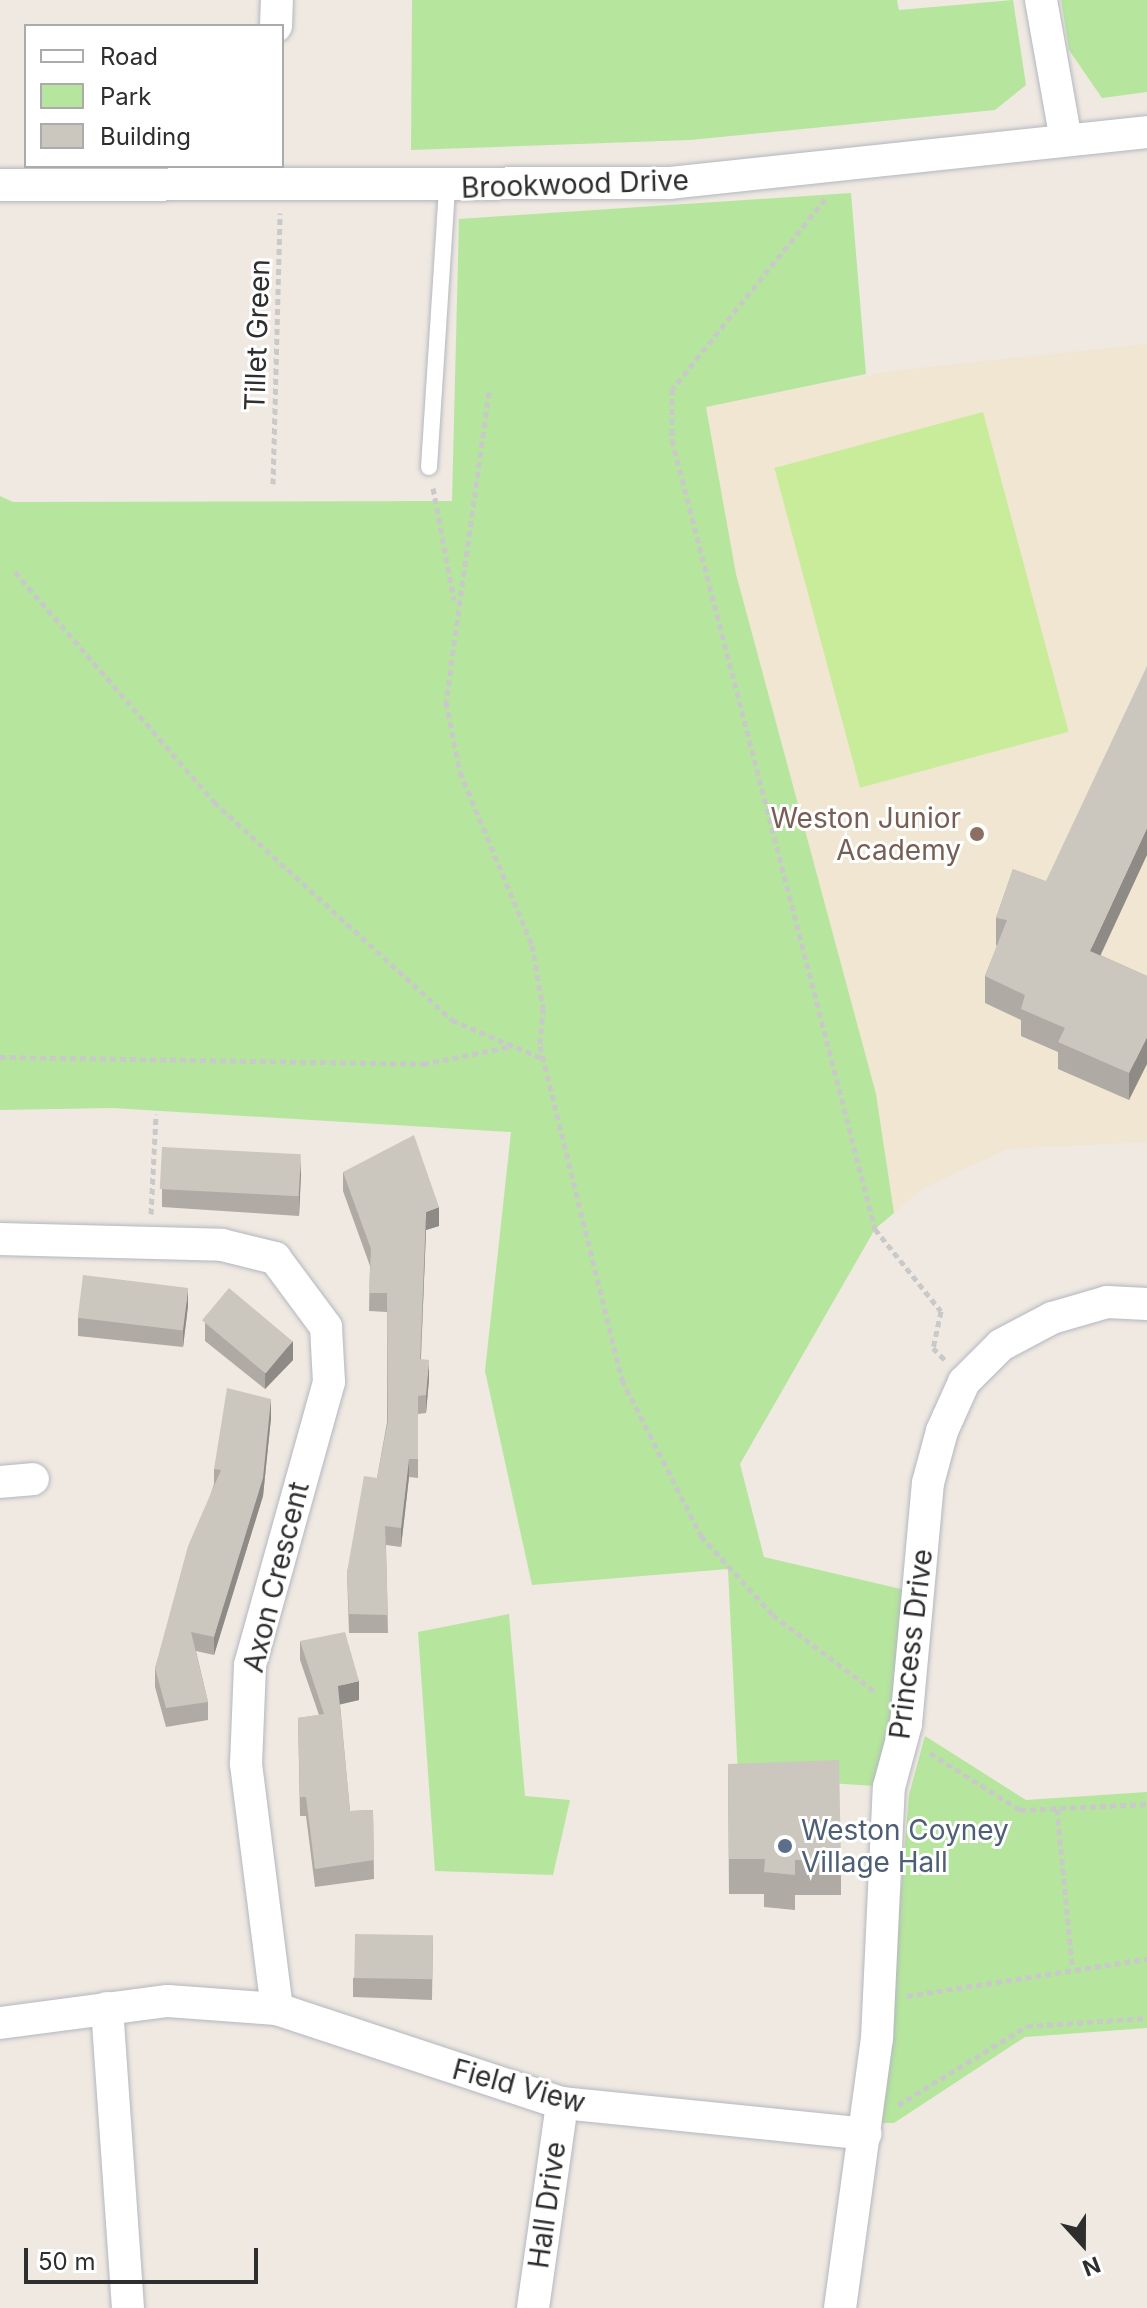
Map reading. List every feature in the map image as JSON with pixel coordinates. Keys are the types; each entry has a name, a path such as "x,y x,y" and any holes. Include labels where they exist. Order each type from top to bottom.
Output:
{"street":[{"path":"276,24 277,0"},
{"path":"1041,0 1066,140"},
{"name":"Brookwood Drive","path":"0,185 274,181 447,188 670,183 1147,132"},
{"name":"Axon Crescent","path":"0,1239 222,1245 275,1258 326,1327 329,1382 250,1665 246,1764 277,2009"},
{"name":"Princess Drive","path":"840,2308 866,2129 879,2002 889,1787 905,1724 928,1483 964,1382 1001,1345 1052,1318 1107,1302 1147,1304"},
{"path":"0,1482 33,1479"},
{"path":"0,2023 168,2001 277,2009"},
{"path":"107,2008 128,2308"},
{"name":"Field View","path":"277,2009 562,2103 866,2129"},
{"name":"Hall Drive","path":"533,2308 562,2103"}],"lane":[{"path":"429,467 447,188"}],"path":[{"path":"853,163 672,389 672,440 875,1229 941,1311 933,1348 964,1382"},
{"name":"Tillet Green","path":"273,484 274,181"},
{"path":"489,392 455,603 446,702 460,772 532,945 545,1060 577,1213 642,1429 701,1536 773,1615 905,1724 1020,1810 1147,1804"},
{"path":"429,467 455,603"},
{"path":"15,572 214,802 452,1020 545,1060"},
{"path":"0,1057 423,1064 513,1046"},
{"path":"149,1243 156,1114"},
{"path":"1057,1809 1072,1966"},
{"path":"879,2002 1072,1966 1147,1959"},
{"path":"866,2129 1027,2026 1147,2018"}],"shaded area":[{"name":"Weston Junior Academy","path":"1147,344 1147,1142 1007,1149 924,1188 894,1213 876,1094 736,574 706,406 891,371"}],"green space":[{"path":"412,0 897,0 899,10 1013,0 1026,85 995,110 690,140 411,150"},
{"path":"1061,0 1147,0 1147,92 1102,98 1069,50"},
{"path":"851,193 866,374 706,407 736,574 876,1094 894,1213 875,1229 740,1464 764,1557 918,1593 889,1787 738,1777 728,1569 532,1585 485,1371 511,1132 112,1108 0,1110 0,496 13,502 452,501 459,219"},
{"path":"983,412 1069,732 860,788 774,468"},
{"path":"509,1614 525,1796 570,1800 553,1875 435,1871 418,1632"},
{"path":"925,1736 1026,1800 1147,1792 1147,2028 1025,2037 894,2123 881,2123 909,1795"}],"building":[{"path":"1147,666 1147,828 1090,951 1147,976 1147,1037 1129,1073 1058,1042 1065,1028 1021,1009 1025,995 985,976 1007,920 996,918 1013,869 1046,881"},
{"path":"414,1135 439,1207 426,1212 420,1359 429,1360 426,1395 418,1396 418,1459 409,1459 401,1528 385,1526 388,1615 349,1614 347,1572 364,1476 377,1478 388,1421 387,1293 369,1293 371,1249 343,1172"},
{"path":"162,1147 301,1154 299,1196 160,1189"},
{"path":"83,1275 188,1288 183,1331 78,1318"},
{"path":"229,1288 293,1341 266,1374 202,1320"},
{"path":"227,1388 271,1399 263,1478 214,1637 191,1632 208,1702 166,1708 155,1668 188,1546 221,1470 214,1469"},
{"path":"345,1632 359,1681 338,1686 350,1811 373,1810 374,1860 315,1869 306,1797 300,1797 298,1718 324,1714 300,1641"},
{"name":"Weston Coyney Village Hall","path":"839,1760 841,1860 795,1860 795,1875 764,1872 765,1859 729,1859 728,1764"},
{"path":"355,1934 433,1935 432,1979 354,1978"}],"place":[{"name":"Weston Junior Academy","path":"977,834"},
{"name":"Weston Coyney Village Hall","path":"785,1846"}]}
